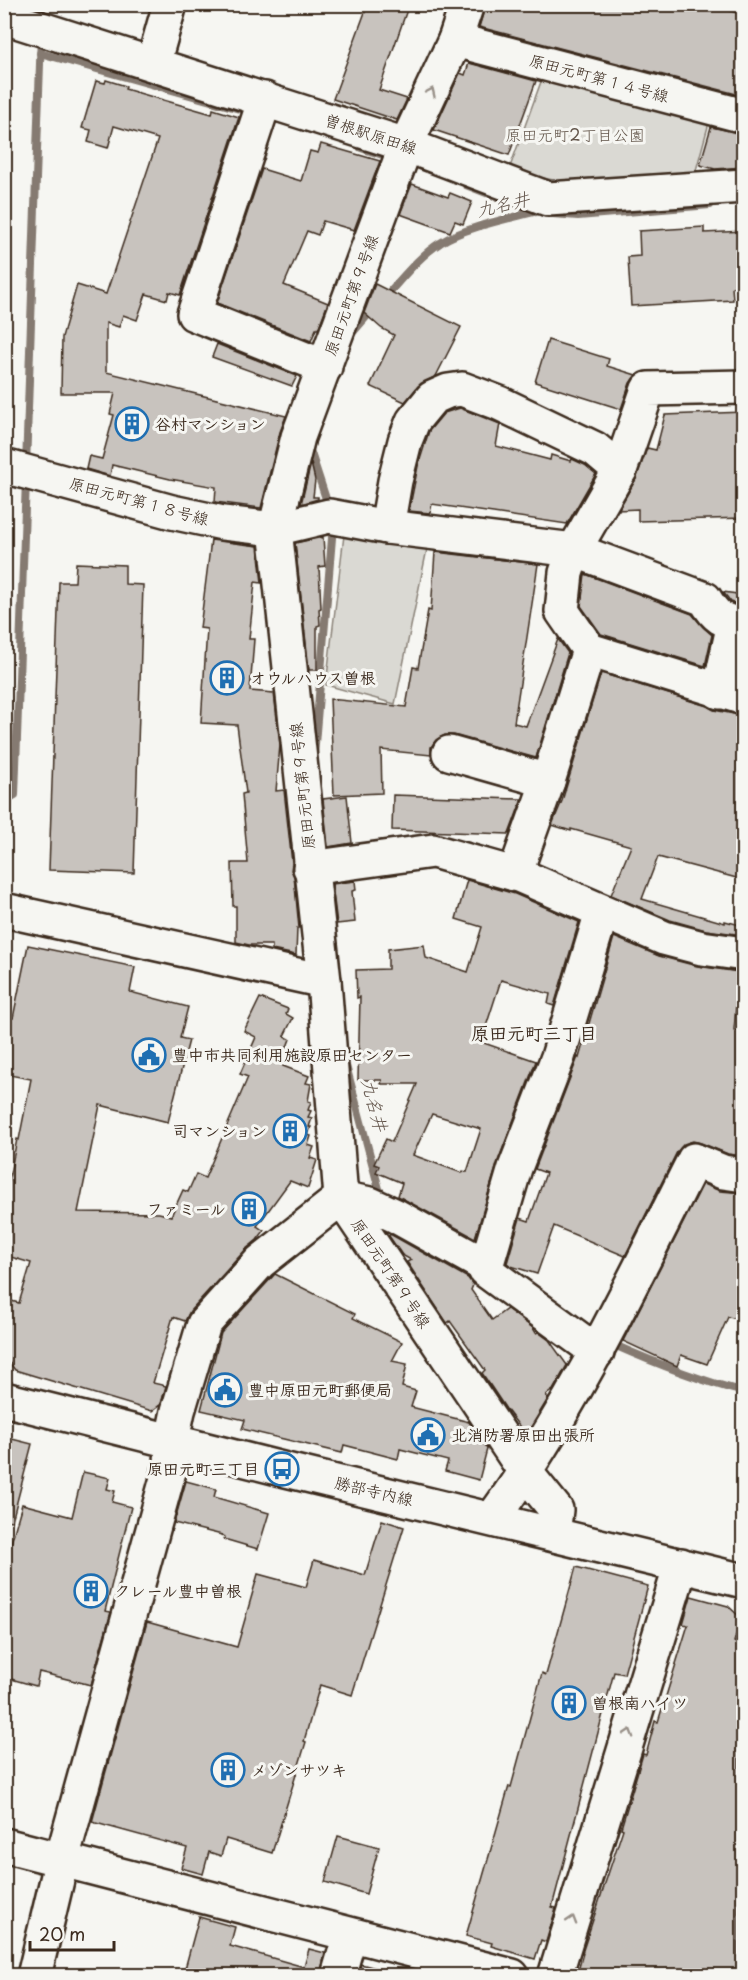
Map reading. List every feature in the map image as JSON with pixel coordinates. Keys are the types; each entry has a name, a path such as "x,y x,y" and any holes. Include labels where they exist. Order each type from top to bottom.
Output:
{"street":[{"path":"153,64 170,4"},
{"name":"原田元町第９号線","path":"467,4 455,40 403,155 298,437 275,529 324,981 341,1198 526,1473 556,1510 553,1534"},
{"name":"曽根駅原田線","path":"13,20 153,64 261,110 548,199 744,186"},
{"name":"原田元町第１４号線","path":"455,40 744,116"},
{"path":"261,110 194,314 325,368"},
{"path":"275,529 329,516 387,527 574,550 705,599 715,615 739,624 731,695 589,650 562,611 566,573 574,550 620,470 648,389 744,387"},
{"path":"387,527 394,481 413,421 432,398 448,391 462,389 499,403 595,448 620,470"},
{"name":"原田元町第１８号線","path":"4,466 172,512 275,529"},
{"path":"515,874 548,781 589,650"},
{"path":"449,753 548,781"},
{"path":"310,868 433,851 515,874 664,938 702,948 744,954"},
{"path":"4,910 324,981"},
{"path":"597,1352 485,1270 515,1168 558,1057 602,912"},
{"path":"492,1519 526,1473 597,1352 694,1160 723,1172 744,1175"},
{"path":"34,1976 62,1859 171,1464 172,1440 178,1412 204,1324 260,1262 341,1198 370,1204 396,1215 486,1266"},
{"name":"勝部寺内線","path":"4,1399 744,1581"},
{"path":"555,1976 681,1565"},
{"path":"4,1845 512,1976"},
{"path":"338,1976 350,1935"}],"green space":[{"name":"原田元町2丁目公園","path":"542,79 710,119 695,174 625,181 578,182 554,180 510,167"},
{"path":"344,535 427,549 395,704 326,685"}],"building":[{"path":"368,4 409,4 379,90 407,99 397,120 333,99"},
{"path":"486,4 709,4 744,15 744,96 479,27"},
{"path":"469,63 536,81 509,155 434,130 460,73 465,75"},
{"path":"106,80 126,86 125,89 212,114 213,109 239,117 180,295 169,292 167,300 146,294 137,320 123,315 119,327 106,323 106,372 286,416 261,508 215,502 216,487 112,465 110,476 86,469 89,456 102,459 114,415 110,414 115,393 61,393 62,337 77,285 106,294 158,139 114,126 108,148 88,142 91,130 82,128 96,81 105,83"},
{"path":"711,127 744,134 744,167 715,169 700,165"},
{"path":"321,144 380,161 354,230 323,221 318,235 307,231 284,285 328,303 311,341 217,303 262,169 301,181 310,151 318,153"},
{"path":"412,184 448,197 450,193 472,202 463,224 455,221 450,232 400,214"},
{"path":"704,227 704,233 744,231 744,287 732,287 733,300 631,306 628,257 640,256 639,231"},
{"path":"375,284 461,327 436,376 418,386 405,402 370,386 394,335 381,328 364,313"},
{"path":"548,340 609,359 607,366 636,375 630,383 621,409 535,382"},
{"path":"217,344 297,376 292,386 212,357"},
{"path":"460,408 500,424 496,446 550,460 551,455 571,461 572,459 585,465 596,474 567,524 432,504 430,513 409,511 418,466 429,431 444,413"},
{"path":"744,412 744,518 638,521 638,509 618,510 636,479 647,448 656,450 665,415"},
{"path":"311,463 315,480 313,497 318,497 318,499 301,504"},
{"path":"323,537 325,566 319,567 321,608 319,609 320,625 317,626 317,670 309,670 295,543"},
{"path":"211,540 258,546 262,583 255,582 249,639 254,639 250,691 274,693 280,745 276,791 284,790 299,928 297,928 296,955 272,950 272,945 249,945 236,942 236,906 233,906 232,863 248,863 242,794 246,793 237,725 201,723 207,629 200,628"},
{"path":"435,552 538,564 514,723 526,726 558,639 568,653 536,758 454,735 445,735 436,740 431,747 431,755 381,750 382,793 334,795 330,699 406,707 413,667 418,668 428,610 431,611"},
{"path":"76,563 125,565 125,584 143,585 134,873 49,870 59,582 75,582"},
{"path":"585,574 692,614 712,635 705,666 601,634 581,606"},
{"path":"723,592 744,595 744,606 731,602"},
{"path":"601,673 714,710 744,716 744,819 738,840 744,841 744,880 658,857 642,899 725,923 725,921 744,926 744,935 706,930 670,920 611,895 631,846 552,825 562,801"},
{"path":"393,795 522,799 509,834 392,830"},
{"path":"347,796 352,843 328,847 323,799"},
{"path":"467,880 515,894 579,922 554,1006 548,1004 550,994 501,980 481,1042 536,1061 498,1161 475,1238 398,1196 402,1183 376,1172 379,1166 374,1164 386,1139 392,1142 417,1084 381,1084 382,1080 358,1080 360,997 357,998 356,970 388,969 388,949 424,945 426,958 468,972 482,927 456,919","holes":["432,1114 481,1129 467,1172 462,1173 413,1155"]},
{"path":"355,881 356,890 352,891 355,922 337,924 332,884"},
{"path":"614,937 659,956 697,966 739,972 734,1030 744,1032 744,1156 728,1154 693,1141 684,1144 677,1152 625,1256 554,1226 537,1274 507,1263 520,1218 529,1221 546,1173 535,1169 579,1058"},
{"path":"28,945 135,967 130,992 188,1007 180,1038 189,1040 168,1122 100,1105 78,1212 159,1213 171,1216 183,1190 188,1192 196,1174 205,1178 248,1077 240,1074 256,1037 244,1031 260,998 288,1009 286,1014 293,1018 284,1036 290,1039 287,1047 291,1049 283,1066 309,1076 306,1083 311,1084 308,1101 311,1102 308,1110 311,1111 308,1117 312,1118 308,1145 314,1147 310,1158 317,1160 308,1188 290,1181 257,1226 264,1231 257,1240 246,1249 190,1311 185,1321 173,1317 153,1383 166,1386 161,1404 152,1411 15,1370 4,1356 4,1299 19,1303 31,1263 4,1255 4,1204 31,1079 4,1074 4,1029 7,1016 13,1018"},
{"path":"703,1184 720,1191 744,1193 744,1320 728,1317 707,1364 681,1355 677,1366 623,1341"},
{"path":"390,1234 468,1278 473,1285 471,1290 492,1320 507,1309 533,1328 536,1333 538,1332 549,1340 567,1365 553,1390 546,1395 548,1399 526,1435 482,1373 485,1370 450,1321 447,1323 407,1262 411,1260 402,1255 389,1236"},
{"path":"275,1274 355,1314 353,1318 402,1342 392,1361 407,1364 402,1387 416,1391 411,1407 469,1422 487,1449 479,1480 445,1471 448,1461 400,1449 398,1459 344,1445 342,1453 242,1429 245,1420 201,1410 221,1333"},
{"path":"4,1437 32,1444 12,1521 4,1520"},
{"path":"83,1472 110,1478 107,1489 115,1491 112,1502 131,1507 105,1611 111,1612 91,1685 39,1672 36,1686 4,1677 4,1568 22,1504 72,1517"},
{"path":"186,1481 216,1489 214,1497 269,1513 258,1549 224,1539 222,1535 174,1523"},
{"path":"382,1520 404,1527 352,1695 320,1685 304,1741 306,1742 272,1853 226,1839 221,1856 209,1852 203,1874 181,1868 187,1848 92,1822 147,1622 237,1647 258,1574 306,1587 314,1560 365,1575"},
{"path":"576,1567 648,1586 624,1674 614,1672 552,1907 556,1908 546,1942 541,1940 535,1959 466,1936 509,1786 511,1787 542,1673 546,1675"},
{"path":"691,1596 728,1606 741,1618 734,1642 743,1645 744,1671 744,1733 739,1748 739,1797 742,1797 740,1862 738,1862 738,1976 592,1976 578,1971 582,1953 623,1829 621,1828 643,1754 646,1755 655,1721 658,1722 688,1625 683,1624"},
{"path":"338,1836 379,1847 366,1894 325,1882"},
{"path":"199,1917 235,1927 230,1946 304,1967 309,1949 325,1953 320,1976 183,1976"},
{"path":"361,1964 380,1969 379,1976 358,1976"}],"waterway":[{"path":"41,22 42,4"},
{"path":"26,466 41,35"},
{"path":"40,53 243,110"},
{"path":"361,148 395,159"},
{"path":"466,185 535,212"},
{"name":"九名井","path":"553,214 578,216 710,205"},
{"name":"九名井","path":"383,299 417,262 440,243 473,228 534,212"},
{"name":"九名井","path":"349,337 374,308"},
{"name":"九名井","path":"312,443 310,450 329,508"},
{"path":"4,801 15,795 26,479"},
{"name":"九名井","path":"314,756 332,538 331,527"},
{"name":"九名井","path":"345,1062 379,1189 386,1199"},
{"name":"九名井","path":"612,1344 677,1371 744,1392"}],"place":[{"name":"谷村マンション","path":"132,424"},
{"name":"オウルハウス曽根","path":"227,678"},
{"name":"豊中市共同利用施設原田センター","path":"149,1055"},
{"name":"司マンション","path":"290,1131"},
{"name":"ファミール","path":"249,1209"},
{"name":"豊中原田元町郵便局","path":"225,1390"},
{"name":"北消防署原田出張所","path":"428,1435"},
{"name":"原田元町三丁目","path":"282,1469"},
{"name":"クレール豊中曽根","path":"91,1591"},
{"name":"曽根南ハイツ","path":"569,1703"},
{"name":"メゾンサツキ","path":"228,1770"}],"district":[{"name":"原田元町三丁目","path":"534,1034"}]}
